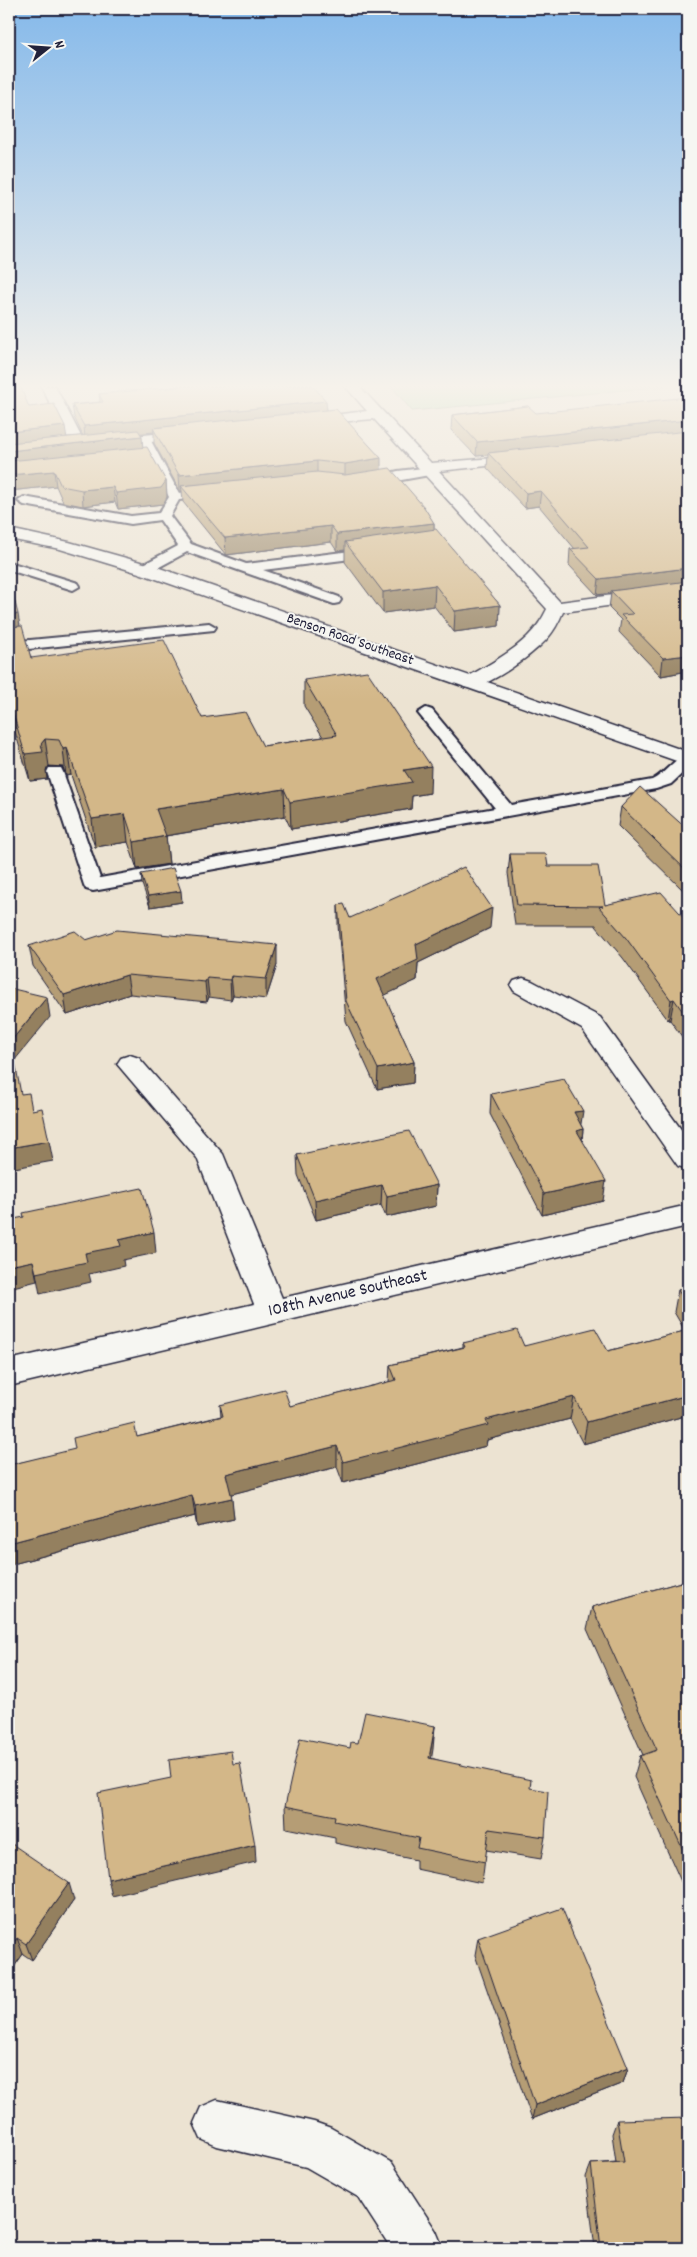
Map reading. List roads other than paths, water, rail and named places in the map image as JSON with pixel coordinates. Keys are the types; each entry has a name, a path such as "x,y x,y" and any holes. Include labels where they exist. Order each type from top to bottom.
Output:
{"street":[{"path":"449,491 556,608"},
{"name":"Benson Road Southeast","path":"9,534 63,545 145,568 688,759"},
{"path":"556,608 688,590"},
{"path":"471,682 530,646 552,622 556,608"},
{"path":"523,986 591,1023 688,1159"},
{"path":"130,1064 209,1154 272,1312"},
{"name":"108th Avenue Southeast","path":"9,1374 688,1216"},
{"path":"217,2123 314,2145 375,2180 419,2248"}],"lane":[{"path":"171,491 175,497"},
{"path":"175,497 222,492"},
{"path":"163,516 175,497"},
{"path":"24,501 131,520 163,516"},
{"path":"163,516 186,547 334,600"},
{"path":"145,568 186,547"},
{"path":"245,568 392,550"},
{"path":"9,566 73,586"},
{"path":"9,647 209,627"},
{"path":"426,713 507,811"},
{"path":"55,772 93,885 656,784 665,780 688,759"}]}
